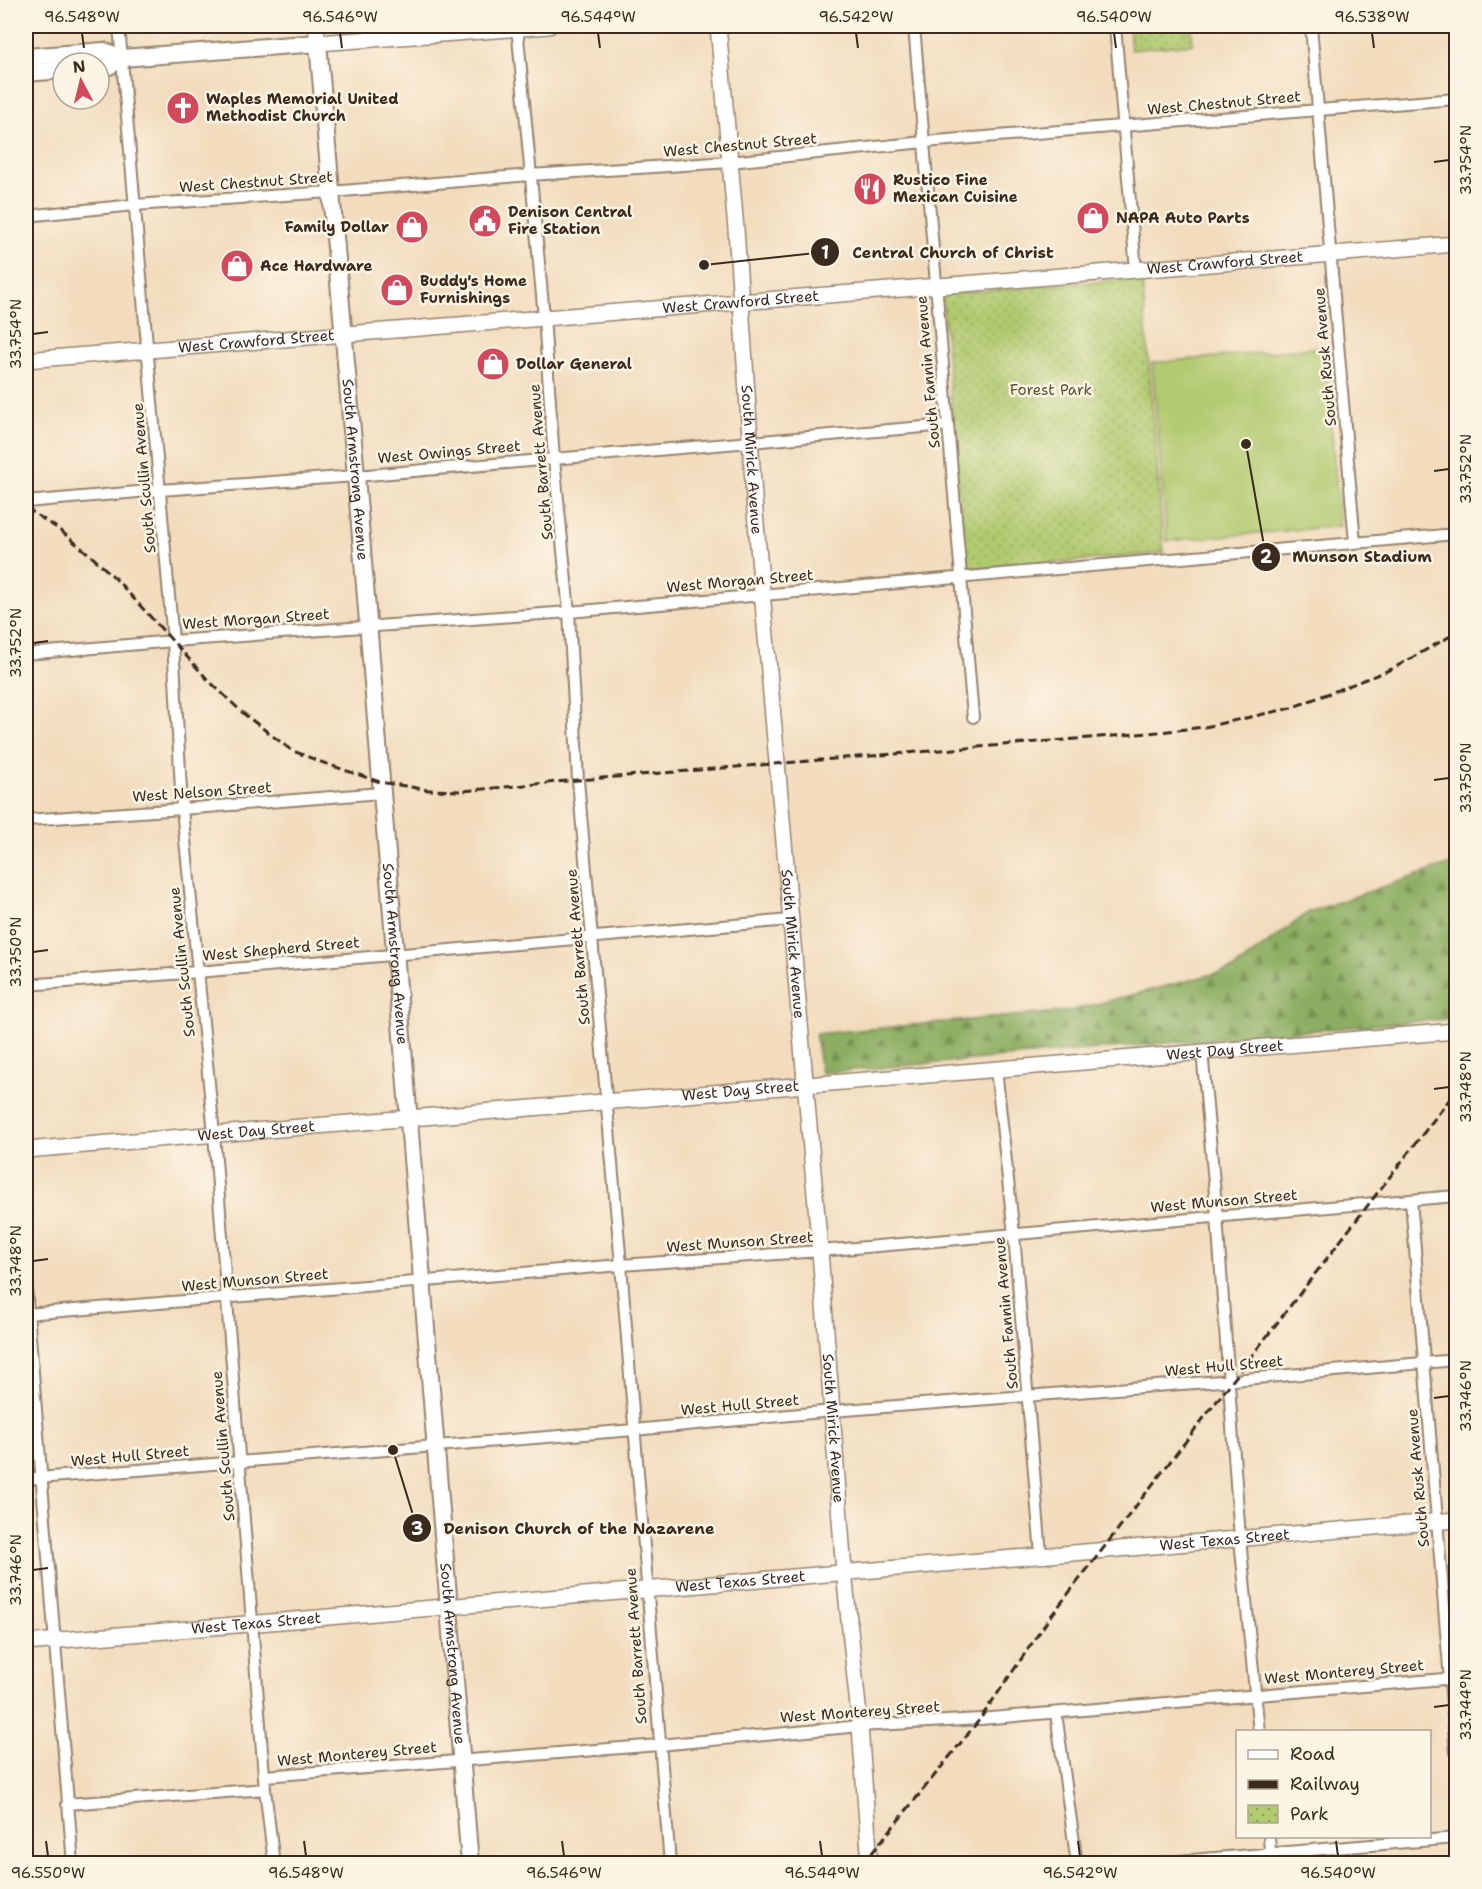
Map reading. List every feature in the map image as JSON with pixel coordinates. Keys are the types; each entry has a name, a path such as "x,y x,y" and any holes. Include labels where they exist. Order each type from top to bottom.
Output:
{"main road":[{"path":"26,57 104,51 122,58 318,43"},
{"name":"South Armstrong Avenue","path":"318,43 356,476 470,1863"},
{"path":"111,65 122,58"},
{"path":"26,73 51,71"}],"street":[{"name":"South Scullin Avenue","path":"119,26 173,641 182,809 214,1134 265,1789 274,1863"},
{"path":"316,26 318,43 549,26"},
{"name":"South Mirick Avenue","path":"718,26 762,594 870,1863"},
{"name":"South Fannin Avenue","path":"914,26 973,717"},
{"path":"1115,26 1136,271"},
{"name":"South Rusk Avenue","path":"1311,26 1355,543"},
{"name":"South Barrett Avenue","path":"517,27 569,612 578,780 621,1264 670,1863"},
{"name":"West Chestnut Street","path":"26,216 135,205 730,162 924,142 1456,99"},
{"name":"West Crawford Street","path":"26,360 1456,244"},
{"name":"West Owings Street","path":"26,502 947,425"},
{"name":"West Morgan Street","path":"26,654 569,612 1456,534"},
{"name":"West Nelson Street","path":"26,820 381,793"},
{"name":"West Shepherd Street","path":"26,985 790,920"},
{"name":"West Day Street","path":"26,1149 1456,1031"},
{"path":"1202,1051 1217,1216 1239,1539 1259,1730"},
{"name":"South Fannin Avenue","path":"996,1069 1014,1234 1041,1555"},
{"name":"West Munson Street","path":"27,1314 621,1264 819,1251 1456,1196"},
{"name":"South Rusk Avenue","path":"1411,1200 1423,1363 1454,1678 1456,1754"},
{"path":"26,1287 72,1863"},
{"name":"West Hull Street","path":"26,1479 634,1430 1028,1395 1227,1381 1456,1360"},
{"name":"West Texas Street","path":"26,1643 1456,1520"},
{"name":"West Monterey Street","path":"265,1776 659,1745 860,1726 1056,1713 1454,1678"},
{"path":"1056,1713 1077,1863"},
{"path":"68,1804 265,1789"},
{"path":"1269,1838 1270,1852"},
{"path":"1143,1863 1456,1838"}],"green space":[{"path":"1129,26 1191,26 1193,44 1131,50"},
{"name":"Forest Park","path":"1142,278 1164,553 965,571 942,294"},
{"path":"1324,347 1340,526 1167,541 1152,363"},
{"path":"1456,862 1456,1018 821,1073 815,1034 1069,1011 1233,969 1309,912"}],"railway":[{"path":"26,508 57,528 89,554 114,577 210,682 244,714 291,750 380,782 429,790 463,791 1205,727 1291,708 1392,669 1456,633"},
{"path":"863,1864 980,1719 1048,1620 1456,1091"}],"place":[{"name":"Waples Memorial United Methodist Church","path":"183,108"},
{"name":"Rustico Fine Mexican Cuisine","path":"870,189"},
{"name":"NAPA Auto Parts","path":"1093,218"},
{"name":"Denison Central Fire Station","path":"485,221"},
{"name":"Family Dollar","path":"412,227"},
{"name":"Central Church of Christ","path":"704,265"},
{"name":"Ace Hardware","path":"237,266"},
{"name":"Buddy's Home Furnishings","path":"397,290"},
{"name":"Dollar General","path":"493,364"},
{"name":"Munson Stadium","path":"1246,444"},
{"name":"Denison Church of the Nazarene","path":"393,1450"}]}
